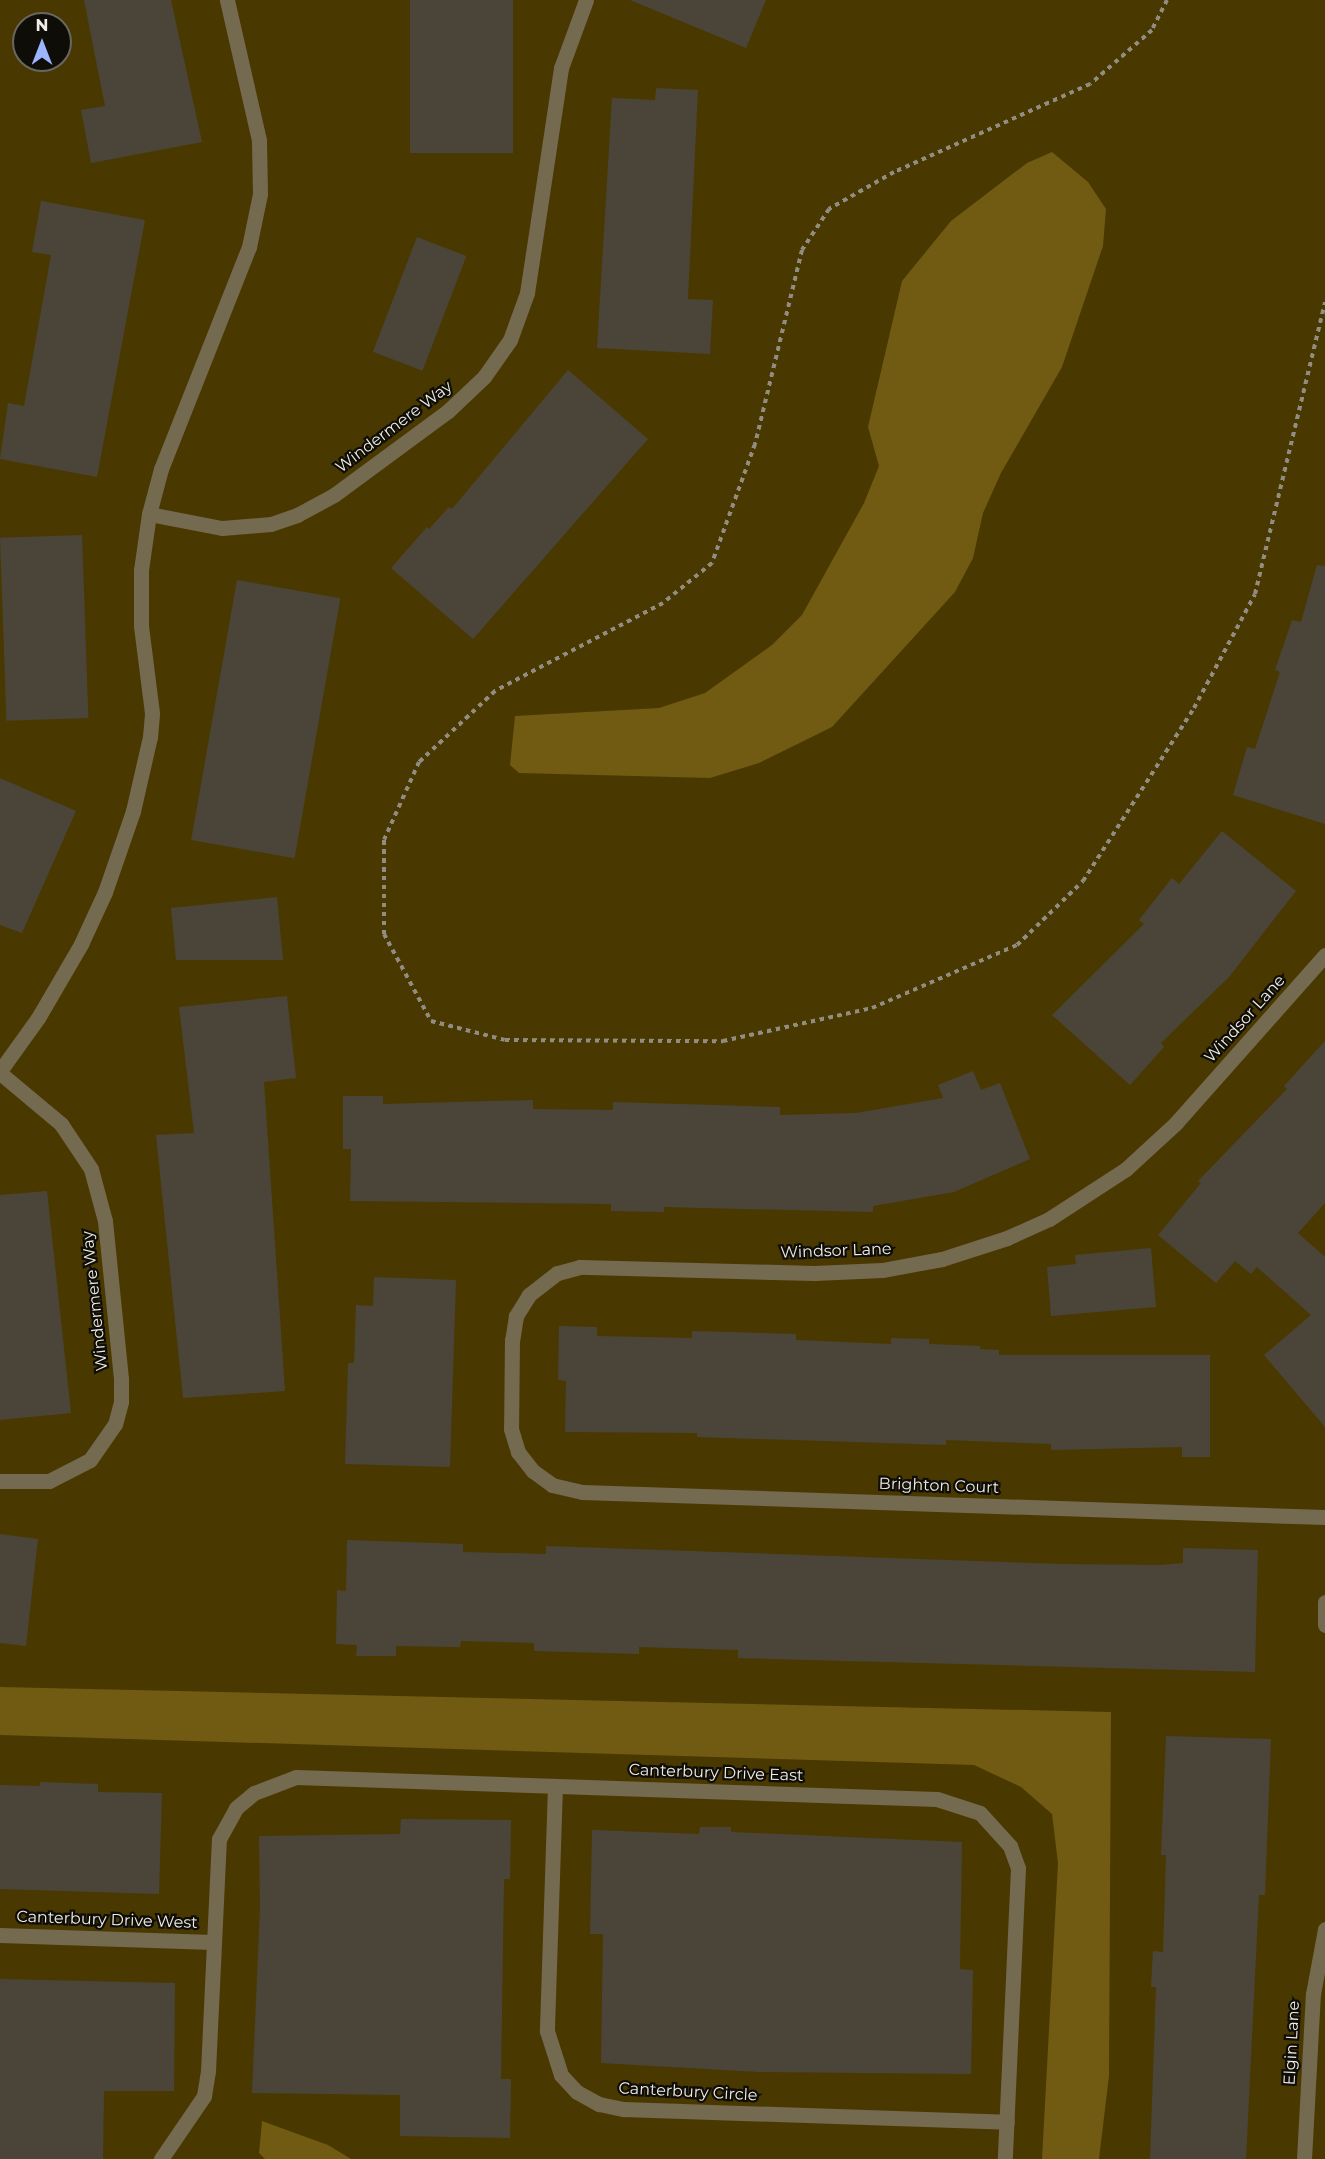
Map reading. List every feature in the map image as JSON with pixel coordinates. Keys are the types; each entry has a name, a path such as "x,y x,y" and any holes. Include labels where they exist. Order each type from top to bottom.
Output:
{"street":[{"name":"Windermere Way","path":"0,1481 49,1481 70,1473 90,1460 115,1424 122,1402 105,1221 91,1169 61,1124 0,1072 38,1018 81,944 105,892 133,811 152,713 141,626 141,570 149,514 161,470 249,247 257,212 259,140 227,0"},
{"name":"Windermere Way","path":"149,514 222,528 271,524 297,516 334,495 448,411 484,377 510,340 527,293 561,68 586,0"},
{"name":"Windsor Lane","path":"552,1485 533,1472 518,1452 511,1429 512,1340 516,1316 529,1295 557,1273 580,1267 814,1273 882,1270 942,1259 1007,1238 1059,1213 1126,1169 1176,1123 1325,955"},
{"name":"Brighton Court","path":"552,1485 582,1492 1325,1517"},
{"path":"1325,1602 1325,1625"},
{"name":"Canterbury Drive East","path":"161,2159 204,2096 208,2071 219,1839 236,1808 274,1782 296,1778 938,1799 980,1813 1010,1846 1017,1868 1005,2159"},
{"name":"Canterbury Circle","path":"555,1786 547,2031 561,2075 577,2092 599,2104 623,2109 1007,2122"},
{"name":"Elgin Lane","path":"1304,2159 1313,1994 1325,1929"},
{"name":"Canterbury Drive West","path":"0,1935 213,1942"}],"path":[{"path":"1167,0 1152,30 1090,84 894,172 829,209 802,250 755,444 712,563 663,603 495,691 419,762 384,840 384,934 431,1021 505,1040 723,1041 872,1008 1017,945 1083,881 1194,708 1255,594 1325,302"}],"shaded area":[{"path":"0,0 1325,0 1325,2159 0,2159"},
{"path":"1052,152 1088,182 1106,209 1103,246 1062,367 1001,473 983,513 973,558 955,592 832,727 759,763 710,778 519,773 510,765 515,716 659,708 705,693 772,645 802,615 864,503 879,466 868,427 902,281 951,221 1027,163"},
{"path":"0,1687 1111,1712 1109,2076 1099,2159 1042,2159 1058,1863 1052,1814 1021,1787 974,1765 0,1735"},
{"path":"262,2121 328,2145 351,2159 265,2159 259,2153"}],"building":[{"path":"84,0 171,0 202,142 91,163 81,110 105,106"},
{"path":"410,0 513,0 513,153 410,153"},
{"path":"630,0 766,0 746,48"},
{"path":"656,88 698,90 688,299 713,300 710,354 597,348 612,98 655,100"},
{"path":"41,201 145,220 97,477 0,459 8,403 24,406 51,255 32,252"},
{"path":"417,237 466,256 422,371 373,352"},
{"path":"568,370 648,439 473,639 391,568 427,527 429,529 449,507 452,509"},
{"path":"82,535 88,718 6,721 0,538"},
{"path":"1317,565 1325,566 1325,824 1233,795 1247,747 1255,749 1280,672 1275,670 1292,620 1301,622"},
{"path":"237,580 340,598 295,858 191,840"},
{"path":"0,778 76,811 22,933 0,925"},
{"path":"1222,831 1296,891 1229,977 1161,1043 1164,1047 1130,1085 1052,1015 1144,924 1139,920 1172,878 1179,884"},
{"path":"277,897 283,960 176,960 171,908"},
{"path":"287,996 296,1078 264,1082 285,1391 183,1398 156,1135 194,1133 179,1007"},
{"path":"1325,1041 1325,1203 1298,1233 1325,1257 1325,1427 1264,1355 1311,1315 1257,1267 1251,1274 1235,1261 1216,1283 1158,1235 1201,1183 1198,1181 1287,1089 1284,1086"},
{"path":"973,1071 981,1090 1000,1083 1030,1159 954,1192 873,1206 873,1212 664,1207 664,1212 611,1211 611,1204 350,1201 351,1149 343,1149 343,1096 383,1096 383,1104 533,1100 533,1109 613,1110 613,1102 780,1107 780,1115 856,1113 943,1098 938,1085"},
{"path":"47,1191 71,1413 0,1420 0,1195"},
{"path":"1151,1248 1156,1307 1051,1316 1047,1267 1076,1264 1075,1255"},
{"path":"374,1277 456,1280 450,1467 345,1464 348,1363 354,1363 356,1305 373,1306"},
{"path":"559,1326 597,1327 597,1336 692,1338 692,1331 796,1334 796,1340 891,1344 891,1338 929,1339 929,1344 980,1346 980,1349 999,1350 999,1355 1210,1355 1210,1457 1182,1457 1182,1447 1051,1450 1051,1444 946,1440 946,1445 697,1437 697,1433 565,1432 566,1381 558,1380"},
{"path":"0,1534 38,1539 26,1646 0,1643"},
{"path":"347,1540 463,1544 463,1552 546,1554 546,1546 1061,1564 1161,1565 1183,1563 1183,1548 1258,1550 1255,1672 738,1658 738,1650 639,1647 639,1654 534,1651 534,1643 461,1641 460,1647 396,1646 396,1656 356,1656 357,1645 336,1644 337,1590 346,1591"},
{"path":"1166,1736 1271,1739 1265,1895 1259,1895 1246,2159 1150,2159 1156,1987 1151,1987 1153,1951 1163,1952 1166,1855 1161,1855"},
{"path":"40,1782 98,1784 98,1792 162,1793 159,1894 0,1889 0,1785 40,1786"},
{"path":"401,1819 511,1820 510,1879 504,1879 501,2079 511,2079 510,2138 400,2136 400,2095 252,2093 260,1908 259,1836 400,1834"},
{"path":"700,1827 731,1827 731,1832 962,1842 960,1969 973,1970 971,2074 759,2072 601,2063 603,1934 590,1934 592,1830 699,1834"},
{"path":"0,1979 175,1983 174,2091 104,2091 103,2159 0,2159"}]}
